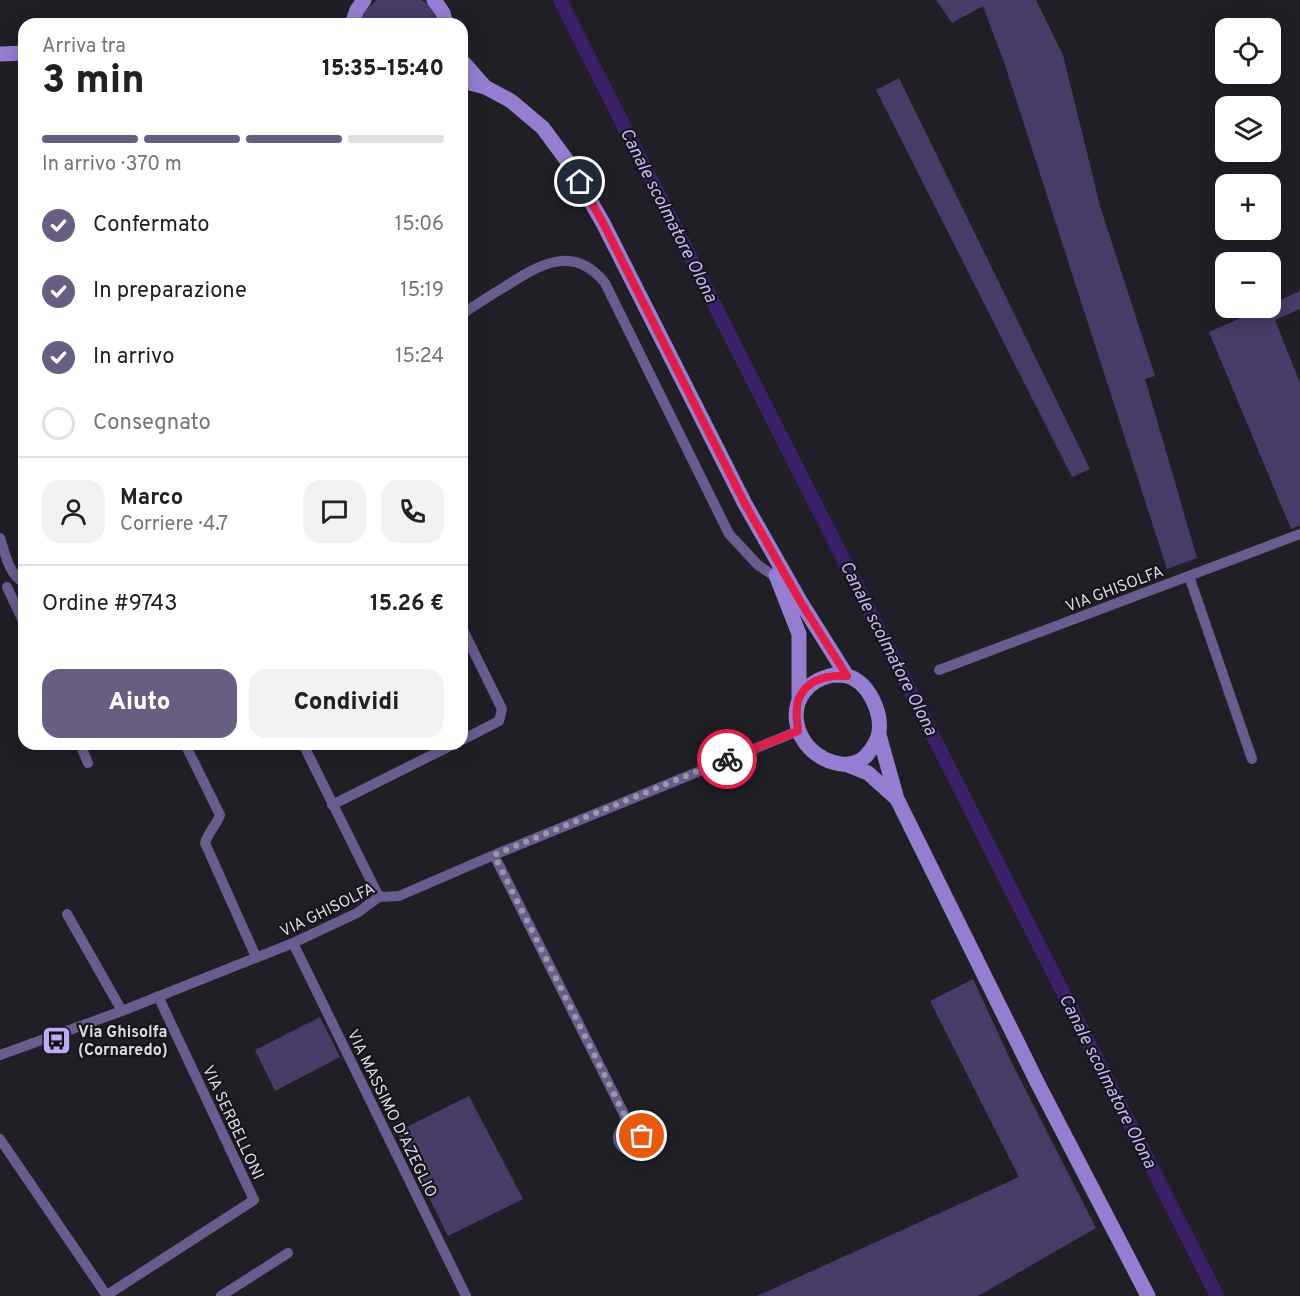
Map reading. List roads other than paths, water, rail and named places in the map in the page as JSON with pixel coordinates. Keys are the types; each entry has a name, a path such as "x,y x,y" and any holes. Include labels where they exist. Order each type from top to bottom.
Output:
{"main road":[{"path":"353,18 364,0"},
{"path":"434,0 444,18"},
{"path":"0,54 18,53"},
{"path":"468,68 485,87"},
{"path":"468,83 485,87 527,113 543,128 568,162 603,223 745,504 800,601 847,676"},
{"path":"745,504 799,634 798,731 811,751 826,761 848,765 868,773 897,799"},
{"path":"799,698 810,684 820,678 833,675 847,676 858,681 872,698 878,713 879,735 897,799 1038,1084 1148,1296"},
{"path":"848,765 862,760 873,749 879,735"}],"street":[{"path":"468,310 546,263 562,260 579,262 595,270 604,283 729,534 758,565 777,578"},
{"name":"VIA GHISOLFA","path":"939,670 1300,534"},
{"path":"0,538 9,578 3,586"},
{"path":"6,563 18,579"},
{"path":"1189,576 1252,759"},
{"path":"3,586 13,588 18,586"},
{"path":"3,586 18,611"},
{"path":"468,640 502,709 499,721 468,737"},
{"name":"VIA GHISOLFA","path":"0,1055 122,1011 293,943 357,913 379,897 399,896 798,731"},
{"path":"83,750 88,763"},
{"path":"188,750 220,815 217,825 207,834 205,843 256,957"},
{"path":"306,750 379,897"},
{"path":"332,805 442,750"},
{"path":"494,855 624,1114 627,1126"},
{"path":"68,914 122,1011"},
{"name":"VIA MASSIMO D'AZEGLIO","path":"293,943 466,1296"},
{"name":"VIA SERBELLONI","path":"107,1296 254,1200 158,996"},
{"path":"0,1139 107,1296"},
{"path":"221,1296 288,1253"}],"waterway":[{"name":"Canale scolmatore Olona","path":"560,0 1217,1296"}],"place":[{"name":"Via Ghisolfa (Cornaredo)","path":"57,1040"}]}
